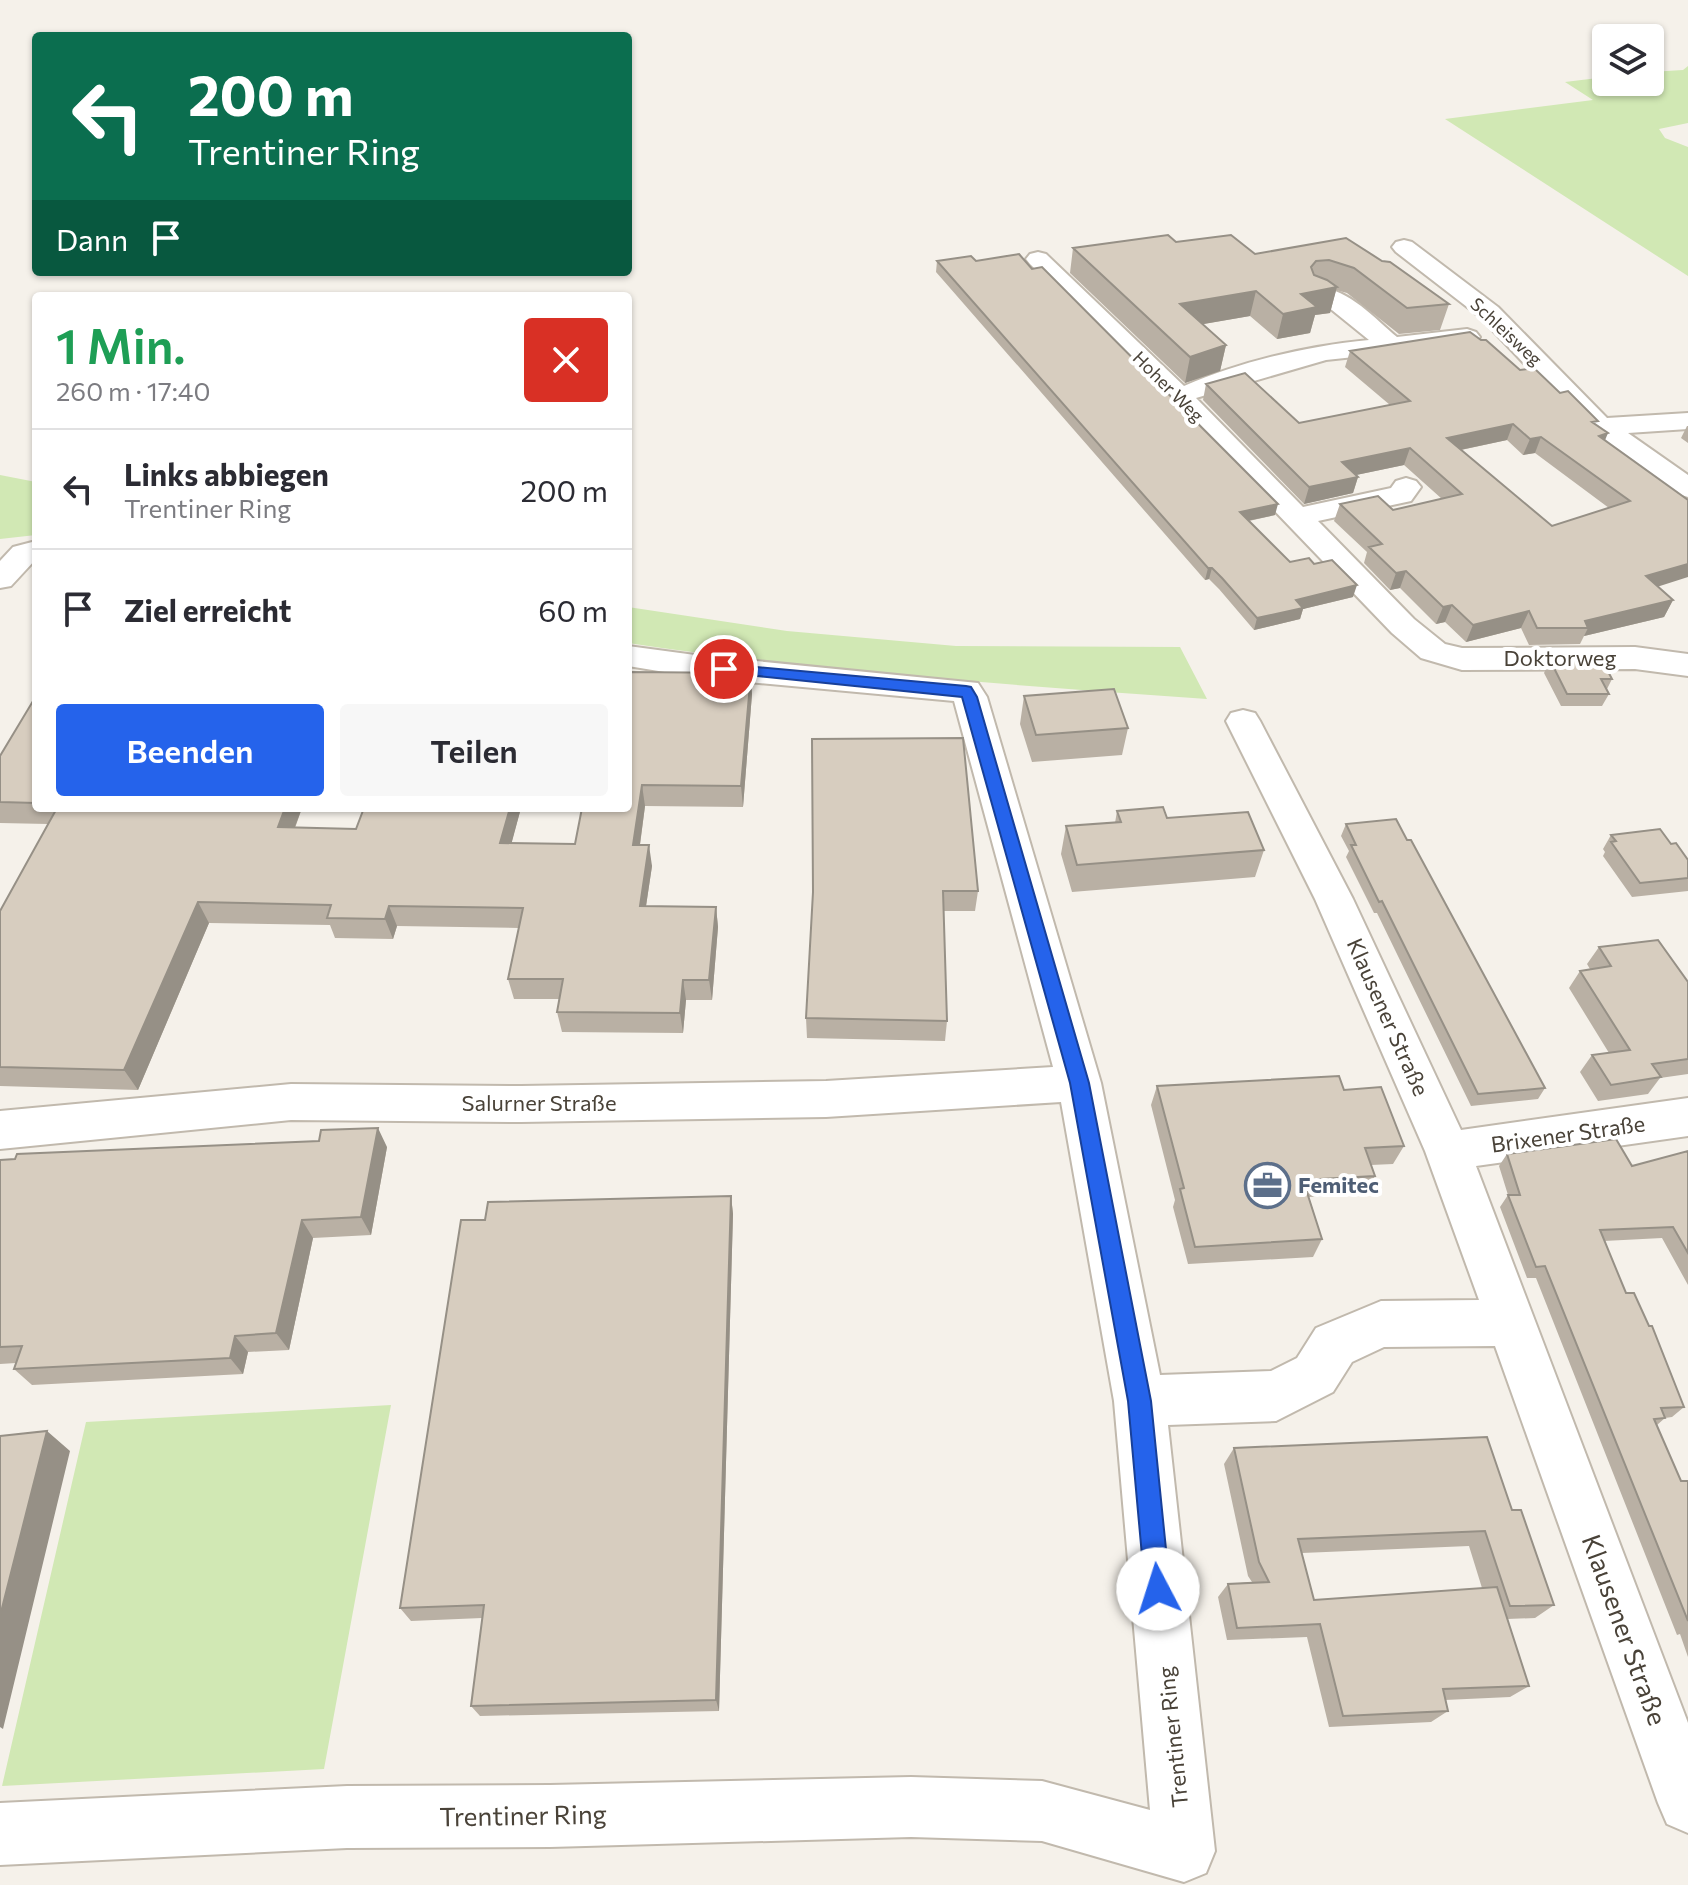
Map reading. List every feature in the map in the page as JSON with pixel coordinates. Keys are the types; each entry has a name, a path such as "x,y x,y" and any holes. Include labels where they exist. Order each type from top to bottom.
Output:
{"street":[{"name":"Schleisweg","path":"1404,247 1448,279 1511,333 1600,427 1688,488"},
{"name":"Hoher Weg","path":"1038,259 1179,396 1403,626 1433,651"},
{"path":"1319,294 1330,296 1389,343"},
{"path":"1179,396 1260,369 1325,352 1389,343 1511,333"},
{"path":"1600,427 1688,421"},
{"path":"1296,517 1401,495 1406,487"},
{"path":"0,579 24,553 32,551"},
{"name":"Doktorweg","path":"1433,651 1462,659 1635,658 1688,665"},
{"name":"Trentiner Ring","path":"0,1834 347,1817 550,1816 911,1807 1042,1811 1187,1868 1140,1401 1079,1083 966,691 695,666 632,657"},
{"name":"Klausener Straße","path":"1243,721 1334,899 1448,1151 1688,1803"},
{"name":"Salurner Straße","path":"0,1130 291,1102 521,1104 826,1099 1079,1083"},
{"name":"Brixener Straße","path":"1448,1151 1688,1117"},
{"path":"1140,1401 1276,1396 1315,1375 1334,1345 1381,1324 1509,1323"}],"green space":[{"path":"1688,66 1688,123 1659,129 1665,138 1688,147 1688,276 1445,119 1593,100 1565,82 1592,79 1592,96 1664,96 1664,71 1683,70"},
{"path":"0,475 32,481 32,535 0,539"},
{"path":"632,608 787,631 956,646 1180,647 1207,699 845,670 632,644"},
{"path":"391,1405 324,1769 2,1786 86,1422"}],"building":[{"path":"1168,235 1176,242 1231,235 1255,254 1346,238 1382,261 1390,262 1449,304 1407,308 1354,268 1329,260 1316,261 1311,267 1314,275 1337,287 1301,294 1317,307 1283,314 1256,291 1180,304 1226,345 1190,357 1073,248"},
{"path":"1019,254 1032,269 1042,267 1278,504 1240,512 1290,562 1309,558 1314,564 1332,560 1357,585 1296,600 1303,608 1257,618 1222,578 1208,568 937,261 971,256 976,261"},
{"path":"1470,332 1486,340 1520,370 1534,368 1560,393 1568,391 1598,421 1592,422 1608,433 1599,436 1688,500 1688,564 1646,576 1673,600 1585,621 1588,628 1537,628 1529,611 1473,625 1452,605 1443,607 1406,571 1396,573 1369,547 1382,544 1340,504 1378,496 1393,510 1462,494 1410,448 1342,462 1358,477 1309,487 1206,384 1245,373 1299,423 1410,401 1350,351","holes":["1513,424 1530,439 1541,437 1630,501 1552,526 1447,438"]},
{"path":"1550,660 1602,660 1612,679 1601,679 1609,694 1567,694"},
{"path":"632,672 751,673 741,786 642,785 633,845 649,845 640,906 716,907 709,980 683,980 680,1013 557,1012 563,979 508,979 523,908 389,906 385,919 327,918 331,905 198,902 124,1070 0,1067 0,911 55,812 284,812 278,827 356,829 362,812 509,812 500,843 575,844 581,812 632,812"},
{"path":"1114,689 1128,728 1036,735 1024,696"},
{"path":"32,703 32,803 0,802 0,756"},
{"path":"963,738 978,891 943,891 947,1021 806,1018 813,892 812,739"},
{"path":"1163,807 1167,818 1248,812 1264,850 1077,865 1066,826 1121,822 1117,811"},
{"path":"1396,819 1407,840 1411,840 1545,1088 1478,1094 1351,845 1356,845 1346,824"},
{"path":"1660,829 1671,844 1676,843 1688,860 1688,878 1640,883 1611,842 1616,841 1611,835"},
{"path":"1658,940 1688,982 1688,1059 1652,1064 1661,1077 1611,1085 1592,1055 1630,1050 1580,971 1611,966 1599,947"},
{"name":"Femitec","path":"1339,1076 1344,1090 1381,1087 1404,1146 1365,1148 1375,1176 1303,1180 1322,1239 1195,1247 1180,1189 1184,1188 1157,1086"},
{"path":"378,1128 361,1217 302,1220 276,1333 235,1336 230,1358 14,1369 22,1346 0,1347 0,1160 15,1159 17,1154 319,1141 321,1130"},
{"path":"1616,1139 1632,1166 1688,1151 1688,1253 1673,1227 1600,1230 1626,1293 1634,1293 1649,1326 1652,1326 1684,1407 1661,1408 1665,1418 1654,1419 1681,1481 1688,1481 1688,1621 1545,1266 1536,1267 1508,1195 1520,1195 1507,1154"},
{"path":"731,1196 716,1700 471,1706 484,1605 400,1608 461,1220 485,1220 488,1202"},
{"path":"47,1431 0,1616 0,1436"},
{"path":"1487,1437 1512,1510 1521,1510 1554,1605 1510,1606 1485,1531 1298,1539 1314,1600 1497,1587 1529,1686 1443,1689 1448,1711 1343,1716 1320,1624 1237,1628 1228,1584 1269,1582 1259,1562 1234,1448"}],"place":[{"name":"Femitec","path":"1267,1185"}],"route":[{"path":"724,669 966,691 970,697 1079,1083 1140,1401 1158,1589"}]}
